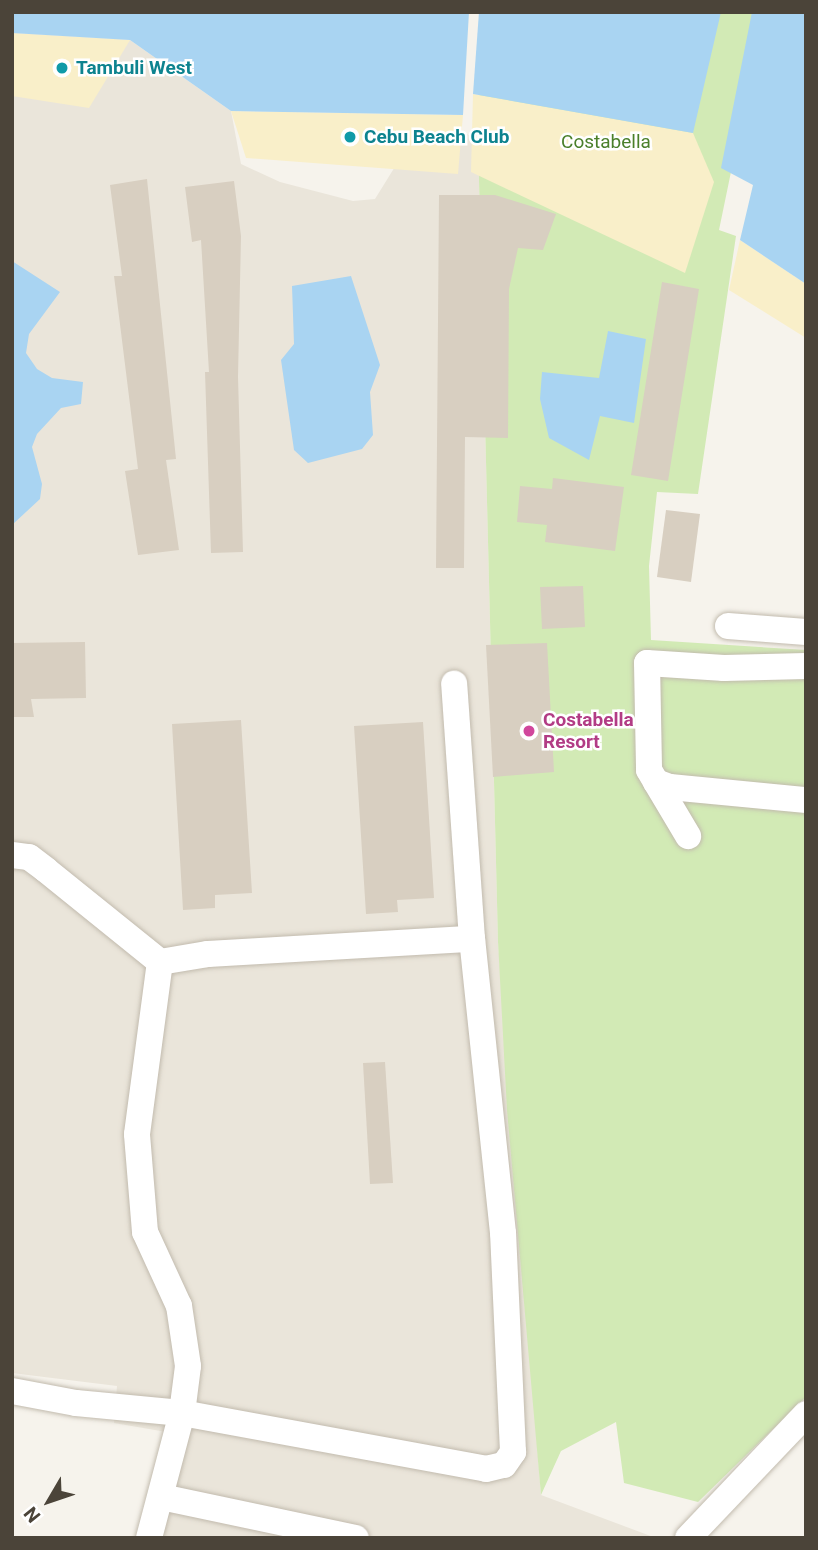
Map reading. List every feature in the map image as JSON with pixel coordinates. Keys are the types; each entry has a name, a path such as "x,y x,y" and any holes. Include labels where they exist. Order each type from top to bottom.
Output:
{"street":[{"path":"728,626 806,632"},
{"path":"688,836 656,782 648,760 648,663 724,668 806,666"},
{"path":"12,1391 76,1403 182,1413 486,1469 504,1465 513,1452 503,1233 472,939 454,684"},
{"path":"656,782 670,787 806,800"},
{"path":"12,855 29,857 160,962 208,954 472,939"},
{"path":"149,1538 182,1413 188,1366 179,1306 145,1232 137,1134 160,962"},
{"path":"688,1538 806,1414"},
{"path":"160,1497 356,1538"}],"shaded area":[{"path":"12,33 130,40 231,111 241,164 280,182 353,201 375,199 401,157 454,126 478,141 498,942 541,1495 656,1538 156,1538 184,1435 114,1423 117,1386 12,1373"}],"green space":[{"name":"Costabella","path":"482,12 764,12 719,230 736,236 698,494 657,492 649,566 651,640 806,650 806,1397 698,1502 624,1483 616,1422 561,1451 541,1495 507,1110 498,942 478,141"}],"sand":[{"name":"Tambuli West","path":"12,33 130,40 89,108 12,96"},
{"path":"473,94 693,133 714,182 685,273 471,172"},
{"name":"Cebu Beach Club","path":"231,111 463,115 458,174 246,158"},
{"path":"740,240 806,284 806,338 729,290"}],"water":[{"path":"12,12 469,12 463,115 231,111 130,40 12,33"},
{"path":"479,12 721,12 693,133 473,94"},
{"path":"752,12 806,12 806,284 740,240 753,185 721,168"},
{"path":"12,261 60,292 29,334 26,353 37,369 52,378 83,382 81,404 61,408 37,434 32,447 42,484 40,499 12,525"},
{"path":"351,276 380,365 370,392 373,435 362,449 308,463 294,450 281,360 294,344 292,286"},
{"path":"608,331 646,339 634,423 600,416 589,460 549,438 540,399 542,372 599,378"}],"building":[{"path":"147,179 176,459 166,460 179,550 138,555 125,471 138,469 114,276 122,276 110,185"},
{"path":"234,181 241,236 238,377 243,552 211,553 205,372 209,372 201,240 192,242 185,187"},
{"path":"439,195 495,195 556,214 543,250 518,248 509,289 508,438 465,437 464,568 436,568"},
{"path":"662,282 699,289 668,481 631,475"},
{"path":"553,478 624,487 615,551 545,542 547,525 517,522 520,486 552,489"},
{"path":"666,510 700,514 691,582 657,577"},
{"path":"583,586 585,627 542,629 540,587"},
{"path":"85,642 86,698 31,699 34,717 12,717 12,643"},
{"path":"547,643 554,772 493,777 486,645"},
{"path":"241,720 252,893 215,895 215,908 183,910 172,724"},
{"path":"423,722 434,898 397,900 398,912 366,914 354,726"},
{"path":"385,1062 393,1183 370,1184 363,1063"}],"place":[{"name":"Tambuli West","path":"62,68"},
{"name":"Cebu Beach Club","path":"350,137"},
{"name":"Costabella Resort","path":"529,731"}]}
